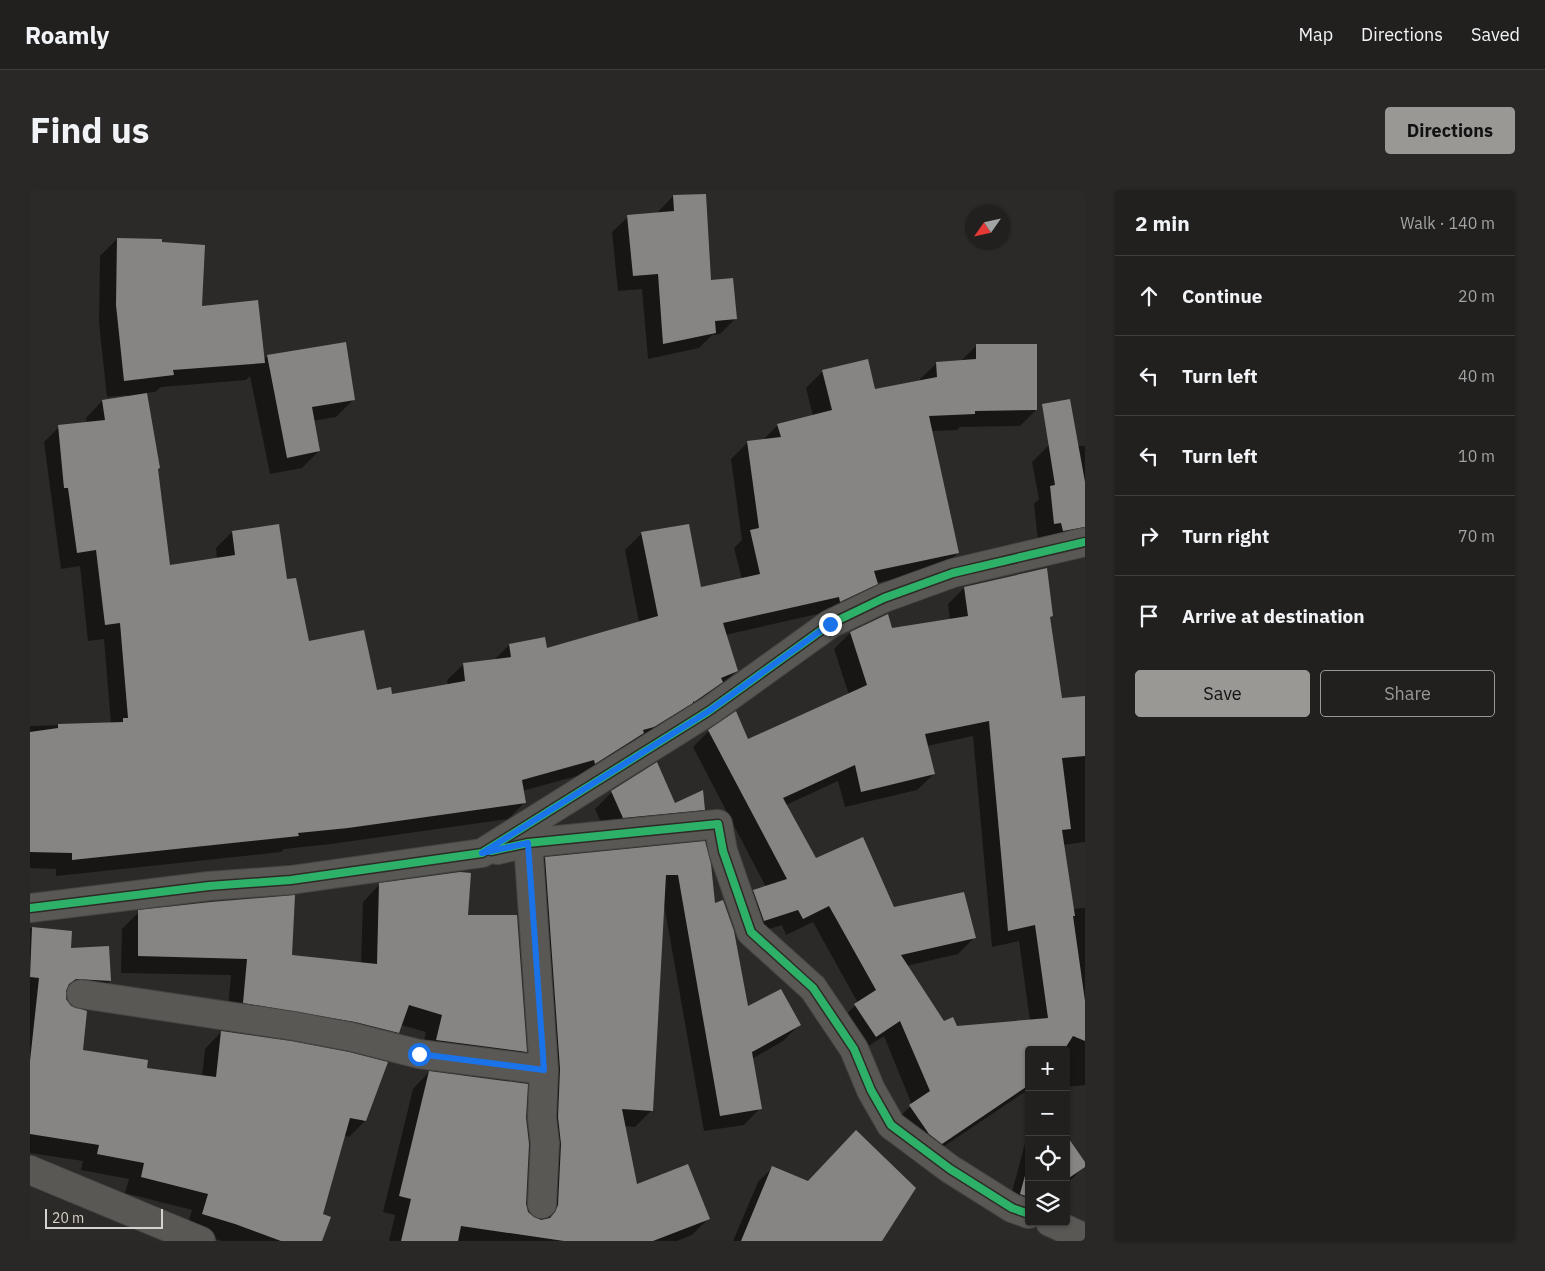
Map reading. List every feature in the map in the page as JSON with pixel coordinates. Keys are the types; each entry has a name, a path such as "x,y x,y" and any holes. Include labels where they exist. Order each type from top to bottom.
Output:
{"street":[{"path":"482,853 709,711 830,624 884,598 953,573 1085,542"},
{"path":"30,908 209,886 291,880 482,853 528,843 718,824 723,850 751,932 813,988 854,1049 871,1090 891,1124 950,1169 1012,1208 1025,1213"},
{"path":"528,843 544,1070 542,1118 545,1144 542,1204"},
{"path":"81,994 294,1026 352,1037 419,1054 544,1070"},
{"path":"30,1170 201,1241"},
{"path":"1059,1226 1085,1238"}],"building":[{"path":"706,194 711,280 733,278 737,319 715,321 716,333 663,344 658,274 633,276 627,215 674,211 673,195"},
{"path":"117,238 162,239 162,242 205,245 202,306 258,300 265,363 173,370 174,375 124,381 116,305"},
{"path":"346,342 355,400 312,407 320,451 287,458 267,355"},
{"path":"976,344 1037,344 1037,410 975,411 975,414 929,416 959,553 874,571 878,584 840,602 839,597 723,623 738,671 721,678 723,682 693,701 693,703 654,727 643,730 644,733 595,764 594,760 522,780 526,803 348,828 298,833 299,836 72,860 72,853 30,852 30,732 58,728 58,724 123,722 123,718 128,718 120,623 105,625 96,550 77,553 68,488 64,488 58,425 105,420 102,400 147,393 160,468 158,469 170,565 235,555 232,531 279,524 287,579 296,578 309,641 364,630 377,690 391,687 392,694 465,681 463,663 511,657 509,644 545,637 547,648 658,616 641,532 689,524 701,587 760,574 750,530 759,528 747,441 781,437 777,424 832,410 822,370 868,359 875,389 937,377 936,362 976,359"},
{"path":"1070,399 1085,482 1085,527 1063,531 1061,523 1054,524 1050,486 1055,485 1042,404"},
{"path":"1047,568 1053,616 1050,617 1062,698 1085,696 1085,756 1062,758 1071,829 1062,830 1085,1001 1085,1041 1073,1036 1067,1046 1025,1046 1025,1088 942,1144 929,1134 909,1105 930,1091 900,1021 876,1037 854,1004 876,990 829,906 803,919 798,910 764,921 753,890 787,879 708,730 736,711 748,739 867,685 850,632 888,614 892,628 968,616 964,587","holes":["989,721 1008,931 1035,925 1048,1018 957,1026 953,1017 944,1021 901,955 976,938 964,892 894,907 863,837 816,858 783,798 855,765 861,792 935,774 925,734"]},
{"path":"657,762 675,803 703,790 705,810 623,818 611,791"},
{"path":"705,841 711,864 715,903 723,900 734,931 748,1006 781,989 801,1025 752,1052 762,1109 720,1116 678,875 666,875 653,1111 622,1109 637,1184 688,1164 710,1219 653,1241 564,1241 461,1226 458,1241 401,1241 411,1199 399,1196 429,1071 528,1084 526,1118 529,1144 526,1204 528,1212 541,1220 550,1218 558,1205 561,1144 558,1117 560,1069 545,857"},
{"path":"460,872 471,873 468,915 517,915 527,1052 436,1040 442,1015 409,1005 399,1033 355,1022 243,1003 247,959 138,956 138,910 295,895 292,955 377,964 379,883"},
{"path":"32,927 72,931 71,948 109,946 111,981 76,979 69,984 66,991 66,999 71,1006 87,1011 83,1050 148,1060 147,1068 216,1077 221,1031 291,1041 349,1052 388,1062 366,1121 350,1118 323,1214 331,1217 322,1241 281,1241 202,1214 208,1194 141,1177 144,1163 97,1154 99,1145 30,1134 30,1061 39,978 30,977"},
{"path":"856,1130 916,1188 882,1241 741,1241 772,1166 808,1181"},
{"path":"1070,1140 1085,1162 1085,1167 1070,1177"},
{"path":"1025,1175 1025,1196 1020,1194"}],"cycle path":[{"path":"30,908 209,886 291,880 482,853 709,711 830,624 884,598 953,573 1085,542"},
{"path":"491,851 528,843 718,824 723,851 751,932 813,988 854,1049 871,1090 891,1125 950,1169 1012,1208 1025,1213"}],"route":[{"path":"419,1054 544,1070 528,843 482,853 709,711 830,624"}]}
